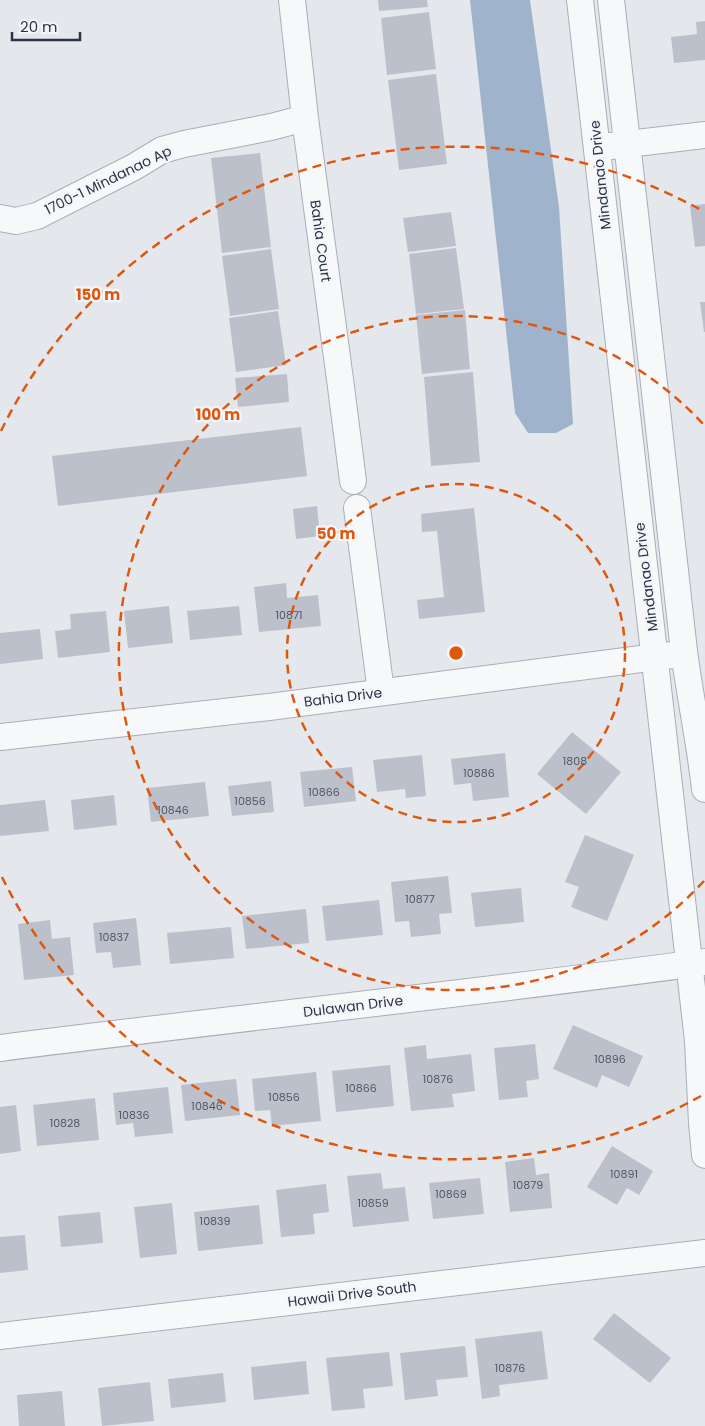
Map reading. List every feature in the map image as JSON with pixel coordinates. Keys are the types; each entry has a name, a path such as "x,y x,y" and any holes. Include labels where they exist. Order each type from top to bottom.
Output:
{"street":[{"name":"Bahia Court","path":"292,0 305,118 352,481"},
{"name":"Mindanao Drive","path":"580,0 669,775 697,963 698,1041 705,1155"},
{"path":"611,0 684,653 704,773 669,775"},
{"name":"1700-1 Mindanao Ap","path":"0,218 16,221 37,216 162,150 305,118"},
{"path":"598,148 705,135"},
{"path":"357,508 381,692"},
{"name":"Bahia Drive","path":"0,737 269,707 684,653"},
{"path":"697,963 705,936"},
{"name":"Dulawan Drive","path":"0,1048 556,982 697,963"},
{"name":"Hawaii Drive South","path":"0,1336 705,1253"}],"water":[{"path":"470,0 530,0 559,207 573,424 556,433 528,433 515,413"}],"building":[{"path":"378,0 427,0 428,7 379,11"},
{"path":"429,12 436,69 387,75 381,18"},
{"path":"705,21 705,60 674,63 671,37 697,34 696,22"},
{"path":"436,74 447,164 399,170 388,80"},
{"path":"260,153 271,247 222,253 211,158"},
{"path":"705,204 705,246 695,247 690,206"},
{"path":"451,212 456,246 408,252 403,218"},
{"path":"456,248 464,309 416,314 409,254"},
{"path":"271,249 279,309 230,316 222,256"},
{"path":"700,302 705,302 705,332 704,332"},
{"path":"465,310 470,369 422,374 416,315"},
{"path":"278,311 286,365 236,372 229,318"},
{"path":"473,372 480,462 431,466 424,377"},
{"path":"287,374 289,402 238,407 235,378"},
{"path":"301,427 307,476 58,506 52,456"},
{"path":"317,506 320,536 296,539 293,509"},
{"path":"474,508 485,612 419,619 417,600 444,597 437,531 422,532 421,514"},
{"path":"286,583 287,598 318,595 321,626 259,632 254,587"},
{"path":"169,606 173,643 128,648 124,611"},
{"path":"239,606 242,635 190,640 187,611"},
{"path":"106,611 110,652 58,658 55,631 71,629 70,614"},
{"path":"40,629 43,659 0,664 0,633"},
{"path":"572,732 621,772 586,814 537,774"},
{"path":"505,753 509,797 473,801 471,783 454,785 451,759"},
{"path":"422,755 426,796 406,798 405,789 377,792 373,760"},
{"path":"352,767 356,801 304,807 300,772"},
{"path":"271,781 274,812 232,816 228,786"},
{"path":"205,782 209,816 151,822 147,788"},
{"path":"114,795 117,825 74,830 71,800"},
{"path":"45,800 49,831 0,836 0,805"},
{"path":"585,835 634,855 607,921 571,907 579,887 565,882"},
{"path":"448,876 452,913 439,914 441,934 411,937 409,921 395,922 391,882"},
{"path":"521,888 524,922 475,927 471,893"},
{"path":"379,900 383,935 326,941 322,906"},
{"path":"306,909 309,943 246,949 242,916"},
{"path":"136,918 141,965 113,968 111,952 96,953 93,923"},
{"path":"50,920 52,939 70,937 74,975 24,980 18,924"},
{"path":"231,927 234,958 170,964 167,933"},
{"path":"573,1025 643,1056 629,1087 602,1075 597,1088 553,1069"},
{"path":"535,1044 539,1079 526,1081 528,1097 499,1100 494,1048"},
{"path":"426,1045 427,1059 471,1054 475,1091 452,1094 454,1107 411,1111 404,1048"},
{"path":"390,1065 394,1106 336,1112 332,1071"},
{"path":"316,1072 321,1121 272,1126 270,1110 255,1111 252,1079"},
{"path":"236,1079 240,1115 185,1121 181,1085"},
{"path":"168,1087 173,1133 135,1137 133,1123 116,1125 113,1093"},
{"path":"95,1098 99,1140 37,1146 33,1105"},
{"path":"16,1105 21,1151 0,1154 0,1107"},
{"path":"612,1146 653,1171 639,1195 627,1188 617,1205 587,1187"},
{"path":"534,1158 536,1175 549,1173 552,1208 510,1212 505,1162"},
{"path":"381,1173 383,1189 405,1187 409,1221 353,1227 347,1176"},
{"path":"480,1178 484,1214 433,1219 429,1183"},
{"path":"326,1184 329,1212 313,1214 315,1234 281,1237 276,1190"},
{"path":"172,1203 177,1254 140,1258 134,1207"},
{"path":"259,1205 263,1244 198,1251 194,1212"},
{"path":"100,1212 103,1243 61,1247 58,1216"},
{"path":"25,1235 28,1270 0,1273 0,1237"},
{"path":"614,1313 671,1358 650,1383 593,1339"},
{"path":"542,1331 548,1379 499,1385 500,1396 482,1399 475,1339"},
{"path":"465,1346 468,1377 436,1380 438,1396 405,1400 400,1353"},
{"path":"389,1352 393,1386 363,1389 365,1408 332,1411 326,1358"},
{"path":"306,1361 309,1394 254,1400 251,1367"},
{"path":"223,1373 226,1402 171,1408 168,1379"},
{"path":"150,1382 154,1421 102,1426 98,1388"},
{"path":"62,1391 65,1426 19,1426 17,1395"}]}
